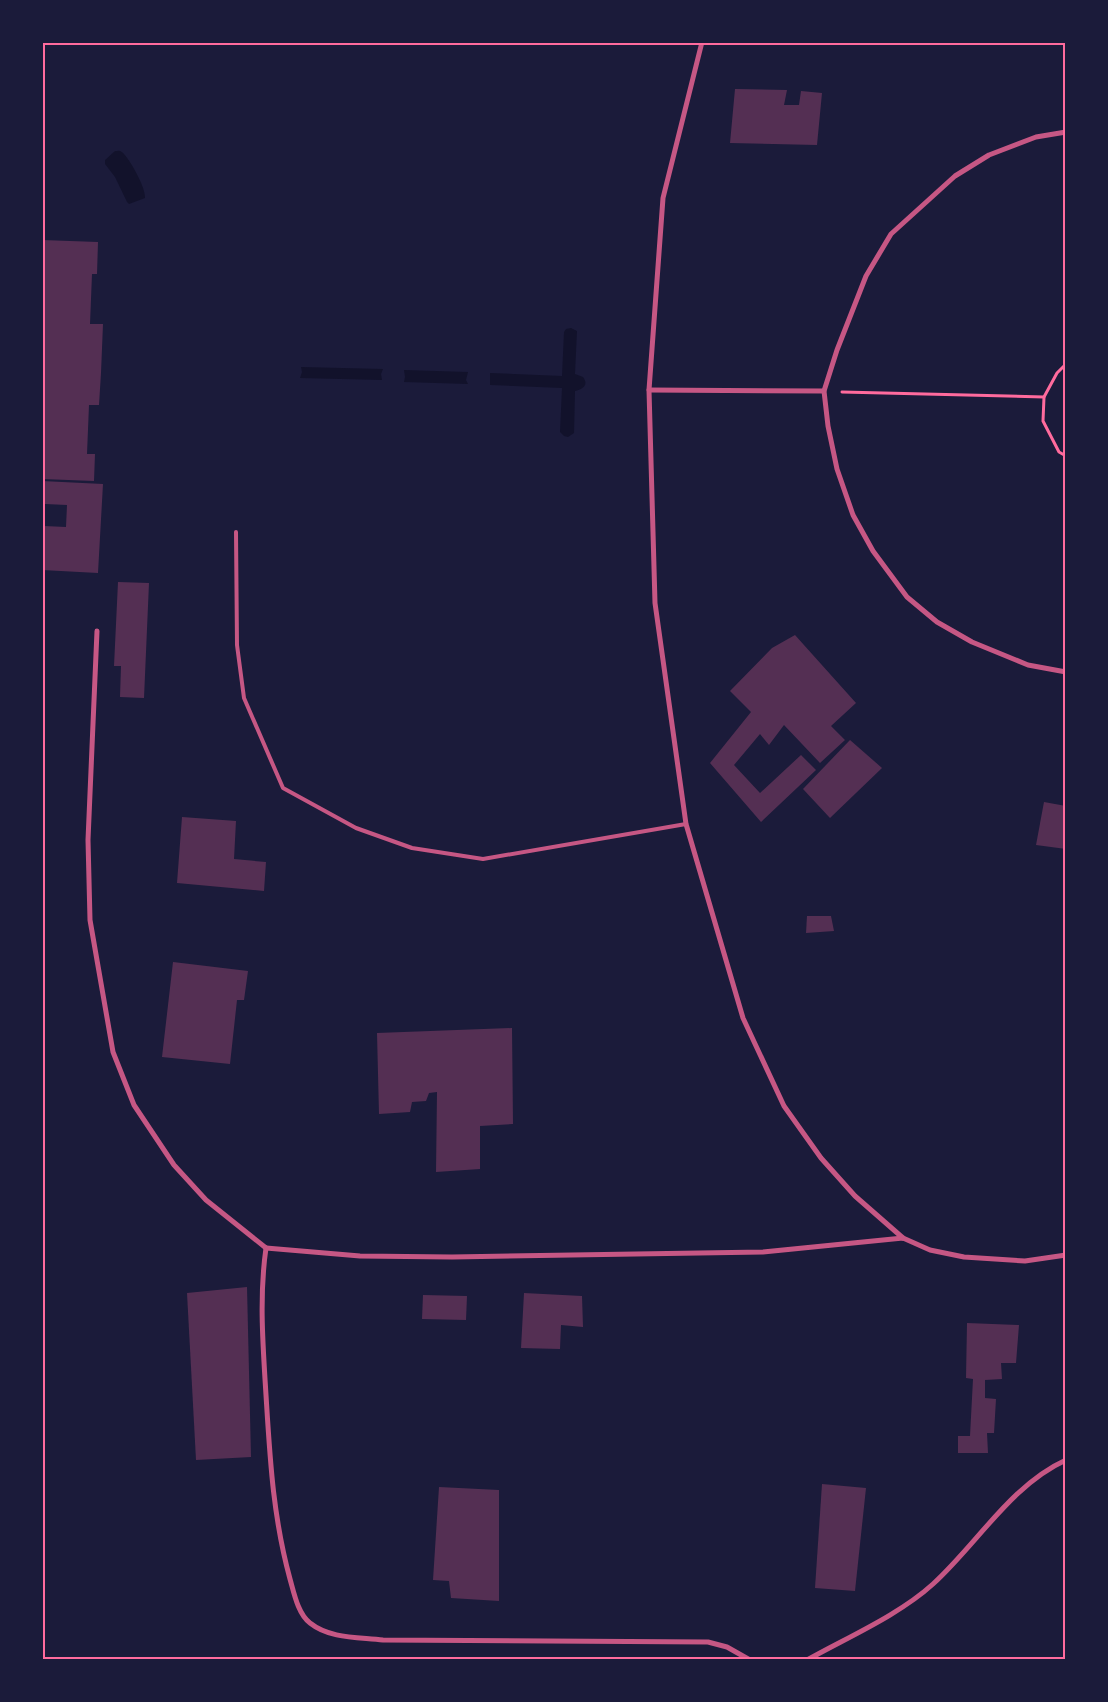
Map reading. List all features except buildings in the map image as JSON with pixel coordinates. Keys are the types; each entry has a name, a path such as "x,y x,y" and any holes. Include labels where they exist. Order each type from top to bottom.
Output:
{"street":[{"path":"702,42 663,198 649,390 655,603 686,824 743,1018 784,1106 821,1158 855,1196 903,1238 930,1250 964,1257 1025,1260 1066,1255"},
{"path":"1066,132 1036,137 989,155 955,176 891,234 866,276 837,350 824,391 828,426 837,469 853,515 873,551 907,597 937,622 972,642 1028,665 1066,672"},
{"path":"649,390 824,391"},
{"path":"97,631 88,840 90,920 112,1052 134,1104 174,1165 206,1200 266,1248 360,1256 462,1257 763,1252 903,1238"},
{"path":"266,1248 262,1275 271,1478 286,1564 301,1610 309,1623 327,1633 383,1640 708,1642 727,1647 750,1660"},
{"path":"806,1660 909,1603 933,1584 1022,1490 1055,1465 1066,1460"}],"lane":[{"path":"236,532 237,645 244,698 282,788 366,832 412,848 483,859 686,824"}],"path":[{"path":"1066,364 1057,373 1044,397 1043,421 1059,452 1066,456"},
{"path":"824,391 1044,397"}],"shaded area":[{"path":"115,151 122,152 129,161 137,174 145,193 145,198 129,204 127,202 115,177 105,164 105,160"},
{"path":"571,328 577,331 575,374 583,377 585,384 583,388 575,391 574,433 568,437 560,432 562,388 490,385 490,373 562,376 564,332 566,329"},
{"path":"301,367 383,369 381,374 382,380 300,378"},
{"path":"404,370 468,372 466,380 468,384 404,382"}]}
